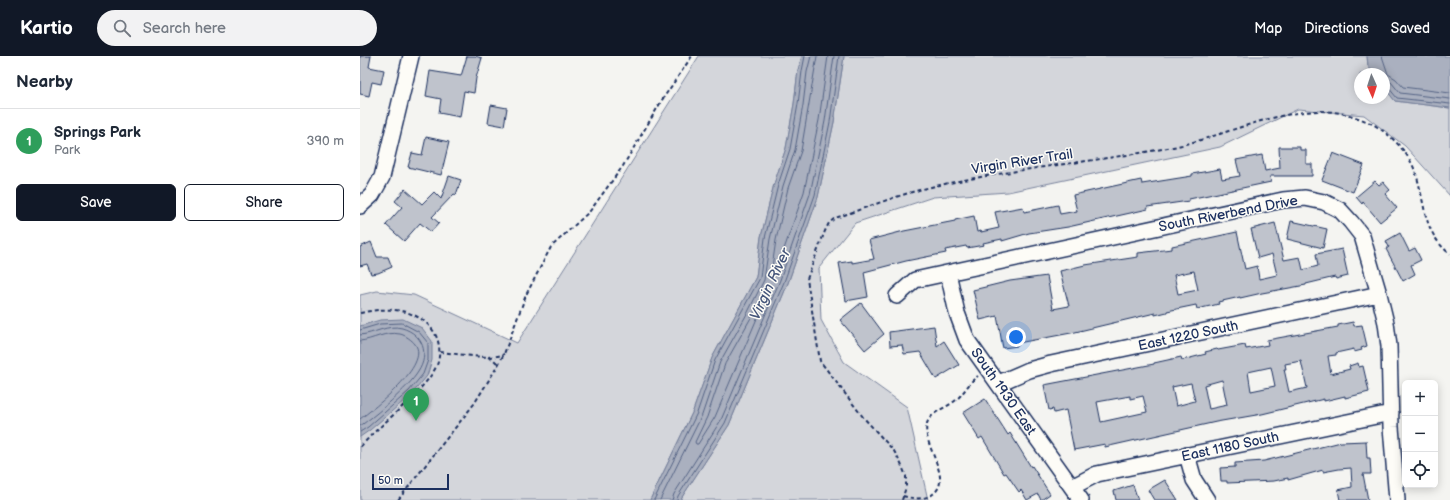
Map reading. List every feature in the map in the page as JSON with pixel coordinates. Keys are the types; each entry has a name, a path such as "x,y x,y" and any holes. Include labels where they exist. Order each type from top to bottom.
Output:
{"street":[{"path":"360,206 372,195 382,177 411,56"},
{"name":"South Riverbend Drive","path":"897,296 915,280 1283,200 1305,198 1324,202 1340,210 1362,236 1379,294 1386,323 1389,346 1391,413 1397,500"},
{"name":"South 1930 East","path":"948,273 961,327 967,340 1081,500"},
{"name":"East 1220 South","path":"999,383 1029,370 1051,364 1379,294"},
{"name":"East 1180 South","path":"1072,487 1097,474 1391,413"},
{"path":"1187,455 1194,480 1208,500"}],"path":[{"path":"398,500 474,404 497,367 504,354 526,295 551,246 590,211 623,166 662,100 692,56"},
{"name":"Virgin River Trail","path":"902,500 906,488 906,476 894,451 863,417 820,361 807,279 824,232 829,222 835,218 939,185 1174,147 1270,119 1303,113 1334,112 1360,118 1375,126 1388,135 1409,158 1416,174 1427,223 1431,233 1442,247 1450,254"},
{"path":"360,313 378,309 403,311 419,317 431,326 438,338 440,352 438,363 428,379 405,404 378,428 360,447"},
{"path":"440,352 487,357 496,357 504,354"},
{"path":"487,357 494,360 497,363 497,367"},
{"path":"903,496 913,499 922,498 931,496 937,491 940,484 940,478 935,459 927,439 928,422 934,414 958,399 970,382 981,373"}],"shaded area":[{"path":"699,56 802,56 798,70 794,104 786,148 774,184 761,237 756,277 712,358 693,411 650,500 360,500 360,295 377,291 414,295 517,343"},
{"path":"844,56 1367,56 1370,68 1354,68 1354,104 1390,104 1390,95 1395,101 1450,108 1450,196 1405,146 1364,115 1298,109 1220,147 1008,192 933,197 855,223 819,268 821,320 844,362 907,407 928,500 680,500 729,425 788,283 818,197 834,122"}],"water":[{"name":"Virgin River","path":"802,56 844,56 834,122 818,197 788,283 729,425 680,500 650,500 693,411 712,358 756,277 761,237 774,184 786,148 794,104 798,70"},
{"path":"1367,56 1450,56 1450,108 1395,101 1390,95 1390,68 1370,68"},
{"path":"403,319 422,328 432,341 432,360 427,376 412,394 360,437 360,326 380,320"}],"building":[{"path":"360,56 371,56 369,67 384,70 381,84 372,82 369,96 360,94"},
{"path":"467,56 482,58 476,78 474,93 464,91 460,117 439,113 441,99 426,96 430,71 461,76"},
{"path":"491,105 507,108 504,126 488,123"},
{"path":"426,137 449,142 441,175 408,167 412,153 422,155"},
{"path":"1279,147 1300,147 1300,150 1306,150 1306,164 1312,164 1312,176 1270,176 1271,182 1189,199 1189,201 1147,207 1148,209 1068,227 1029,233 1002,241 1002,239 983,243 984,245 967,248 966,246 945,250 946,253 906,261 864,272 868,297 846,301 839,263 852,261 852,263 874,259 869,240 974,216 977,232 981,232 999,228 995,212 1023,207 1024,212 1058,205 1060,214 1077,211 1073,195 1141,180 1142,184 1192,176 1192,174 1220,169 1222,179 1240,176 1236,160 1262,155 1265,171 1280,168"},
{"path":"1333,153 1364,165 1353,192 1322,180"},
{"path":"449,176 461,180 456,195 454,194 432,217 439,223 431,232 420,223 404,241 386,225 402,207 395,201 405,189 422,204 434,192 441,199"},
{"path":"1375,181 1379,185 1383,182 1390,190 1385,194 1397,208 1380,222 1363,202 1362,204 1356,197"},
{"path":"1291,221 1327,229 1323,248 1287,239"},
{"path":"1275,223 1284,260 1300,257 1303,270 1318,266 1316,254 1342,249 1348,276 1336,279 1335,277 1306,285 1240,297 1197,309 1196,305 1155,315 1155,313 1071,333 1018,343 1018,346 1003,348 997,316 980,320 973,290 1010,281 1047,276 1053,309 1069,306 1060,271 1085,265 1138,257 1138,253 1172,249 1172,246 1237,232 1245,269 1257,266 1259,279 1277,275 1272,254 1258,258 1251,229","holes":["1194,271 1198,290 1178,294 1174,275"]},
{"path":"1400,233 1409,251 1415,248 1421,260 1411,265 1415,274 1403,281 1386,249 1389,247 1386,241"},
{"path":"371,242 377,257 388,257 392,267 378,273 371,274 367,264 360,266 360,247"},
{"path":"861,303 884,334 865,350 840,320"},
{"path":"1353,322 1354,326 1362,325 1367,346 1361,348 1362,350 1354,352 1354,349 1328,356 1331,374 1350,369 1349,366 1358,363 1359,367 1363,366 1369,392 1345,398 1345,396 1324,401 1324,399 1262,414 1216,422 1105,447 1105,444 1074,450 1066,410 1054,413 1053,409 1049,410 1044,385 1154,364 1181,357 1182,360 1206,354 1205,352 1217,349 1245,345 1246,349 1268,345 1267,340 1338,327 1338,325","holes":["1301,361 1307,388 1289,392 1284,369 1286,369 1285,364","1271,367 1275,386 1251,391 1248,372","1222,380 1227,405 1209,409 1204,385","1191,383 1195,401 1176,406 1172,387","1130,396 1130,399 1143,396 1147,412 1101,422 1097,402"]},
{"path":"934,326 937,346 944,341 959,365 936,379 920,352 904,354 902,345 890,346 889,332"},
{"path":"985,399 1008,435 1010,433 1050,494 1041,500 1038,494 1027,500 1021,490 1019,492 1006,473 1004,474 982,437 979,439 963,413"},
{"path":"1366,441 1367,458 1370,458 1371,474 1363,474 1368,500 1340,500 1338,490 1352,487 1351,468 1323,472 1323,470 1288,480 1288,478 1274,481 1227,483 1227,481 1221,481 1220,468 1235,467 1235,463 1264,461 1341,442"},
{"path":"1165,480 1178,500 1154,500 1148,490"},
{"path":"1133,485 1138,500 1116,500 1114,491"}],"place":[{"name":"Springs Park","path":"416,421"}]}
